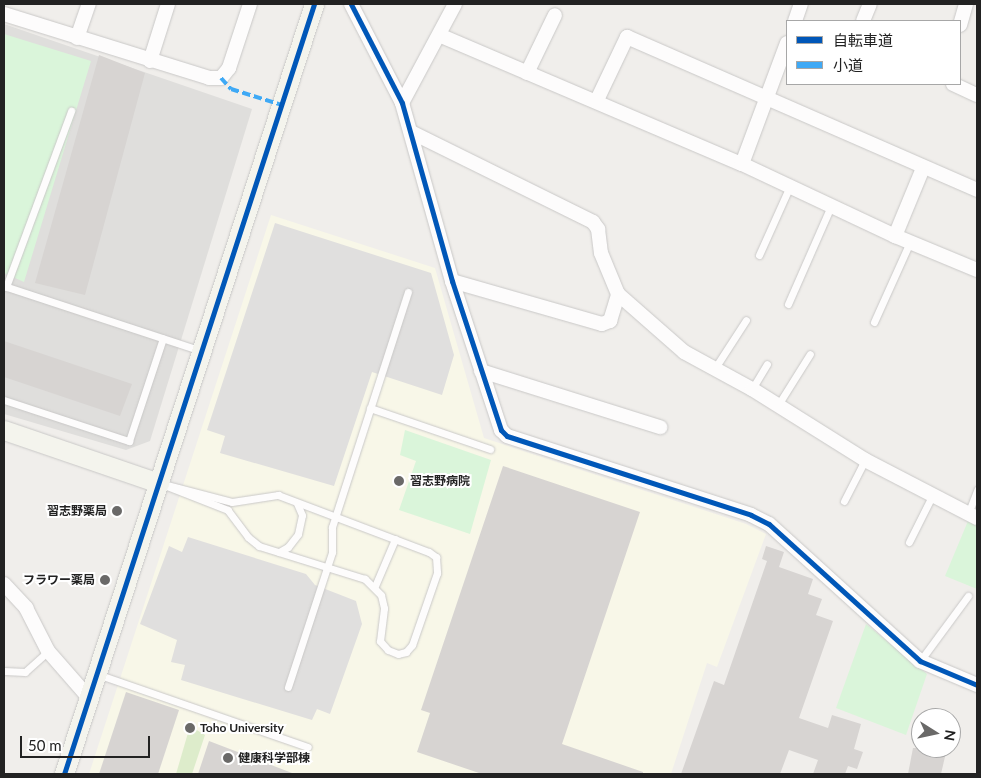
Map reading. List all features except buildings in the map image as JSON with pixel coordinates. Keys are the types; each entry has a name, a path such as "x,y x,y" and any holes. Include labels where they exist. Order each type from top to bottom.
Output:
{"street":[{"path":"6,4 4,12 77,38 209,78 221,78 228,68 250,4"},
{"path":"77,38 89,4"},
{"path":"150,60 168,4"},
{"path":"64,774 314,4"},
{"path":"351,4 402,103 413,134 452,281 480,371 501,430 507,436 751,515 769,524 920,660 977,685"},
{"path":"402,103 455,4"},
{"path":"795,20 801,4"},
{"path":"863,20 870,4"},
{"path":"961,22 966,4"},
{"path":"527,73 555,15"},
{"path":"439,35 527,73 597,100 742,164 895,236 977,270"},
{"path":"597,100 628,37 923,168 977,190"},
{"path":"742,164 786,46"},
{"path":"955,85 977,95"},
{"path":"413,134 593,222 598,229 601,253 618,294 684,352 752,389 865,460 973,516"},
{"path":"895,236 923,168"},
{"path":"452,281 602,324 610,322 618,294"},
{"path":"480,371 660,427"},
{"path":"4,430 159,483"},
{"path":"4,584 26,608 48,650 89,698"}],"lane":[{"path":"71,111 5,287 202,351"},
{"path":"759,255 790,186"},
{"path":"788,304 831,206"},
{"path":"874,322 910,242"},
{"path":"288,687 328,566 335,518 408,292"},
{"path":"715,368 746,320"},
{"path":"4,400 129,441 163,338"},
{"path":"778,405 810,354"},
{"path":"752,389 768,364"},
{"path":"370,408 490,449"},
{"path":"844,501 865,460"},
{"path":"159,483 192,494 232,502 278,495 429,552 436,557 438,564 412,644 406,652 398,654 388,650 380,641 384,608 375,586 365,579 259,546 248,537 228,510 159,483"},
{"path":"973,516 977,490"},
{"path":"909,542 933,494"},
{"path":"279,552 288,547 298,534 302,515 300,507 295,501"},
{"path":"375,586 395,539"},
{"path":"920,660 968,596"},
{"path":"4,671 25,672 48,650"},
{"path":"96,674 308,747"}],"shaded area":[{"path":"4,24 252,109 150,441 126,450 4,414"},
{"name":"習志野病院","path":"271,215 435,268 484,438 746,524 766,534 717,667 707,663 671,774 89,774"},
{"path":"275,223 431,273 454,355 442,395 372,372 334,486 220,453 225,436 207,430"},
{"path":"188,537 306,574 315,585 356,601 362,624 330,714 317,709 312,720 181,680 185,665 171,662 177,640 140,624 169,546 182,552"}],"green space":[{"path":"4,34 91,61 24,282 4,273"},
{"path":"405,430 491,460 470,534 399,510 416,461 400,455"},
{"path":"968,521 977,524 977,589 945,576"},
{"path":"866,624 927,674 915,708 911,708 911,720 906,735 836,708"},
{"path":"190,726 205,735 192,774 176,774"}],"marked path":[{"path":"221,78 231,89 282,105"}],"cycle path":[{"path":"64,774 314,4"},
{"path":"351,4 402,103 452,281 501,430 507,436 751,515 769,524 920,661 977,685"}],"place":[{"name":"習志野病院","path":"399,481"},
{"name":"習志野薬局","path":"117,511"},
{"name":"フラワー薬局","path":"105,580"},
{"name":"Toho University","path":"190,728"},
{"name":"健康科学部棟","path":"228,758"}]}
